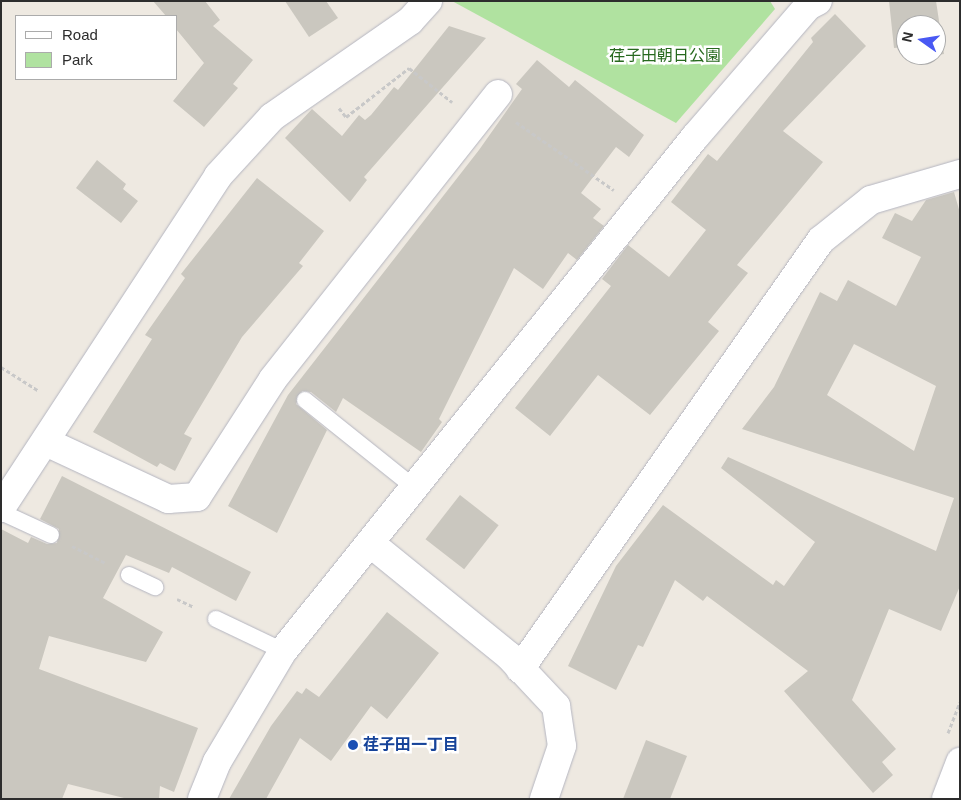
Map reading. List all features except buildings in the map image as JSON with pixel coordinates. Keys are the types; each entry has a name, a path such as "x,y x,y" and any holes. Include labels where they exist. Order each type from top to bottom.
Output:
{"street":[{"path":"1,510 218,176 272,117 410,21 428,1"},
{"path":"202,799 217,762 283,651 416,489 639,207 808,6 818,1"},
{"path":"46,442 168,499 197,497 273,379 494,99"},
{"path":"520,669 822,240 871,200 960,174"},
{"path":"370,543 540,684 556,706 562,746 544,799"},
{"path":"946,799 960,762"}],"lane":[{"path":"305,400 416,489"},
{"path":"1,510 51,535"},
{"path":"129,575 154,587"},
{"path":"216,619 283,651"}],"path":[{"path":"346,117 409,68 436,89"},
{"path":"494,99 639,207"},
{"path":"1,367 67,409"},
{"path":"51,535 129,575"},
{"path":"154,587 216,619"}],"green space":[{"name":"荏子田朝日公園","path":"452,1 770,1 775,9 676,123"}],"place":[{"name":"荏子田一丁目","path":"353,745"}]}
